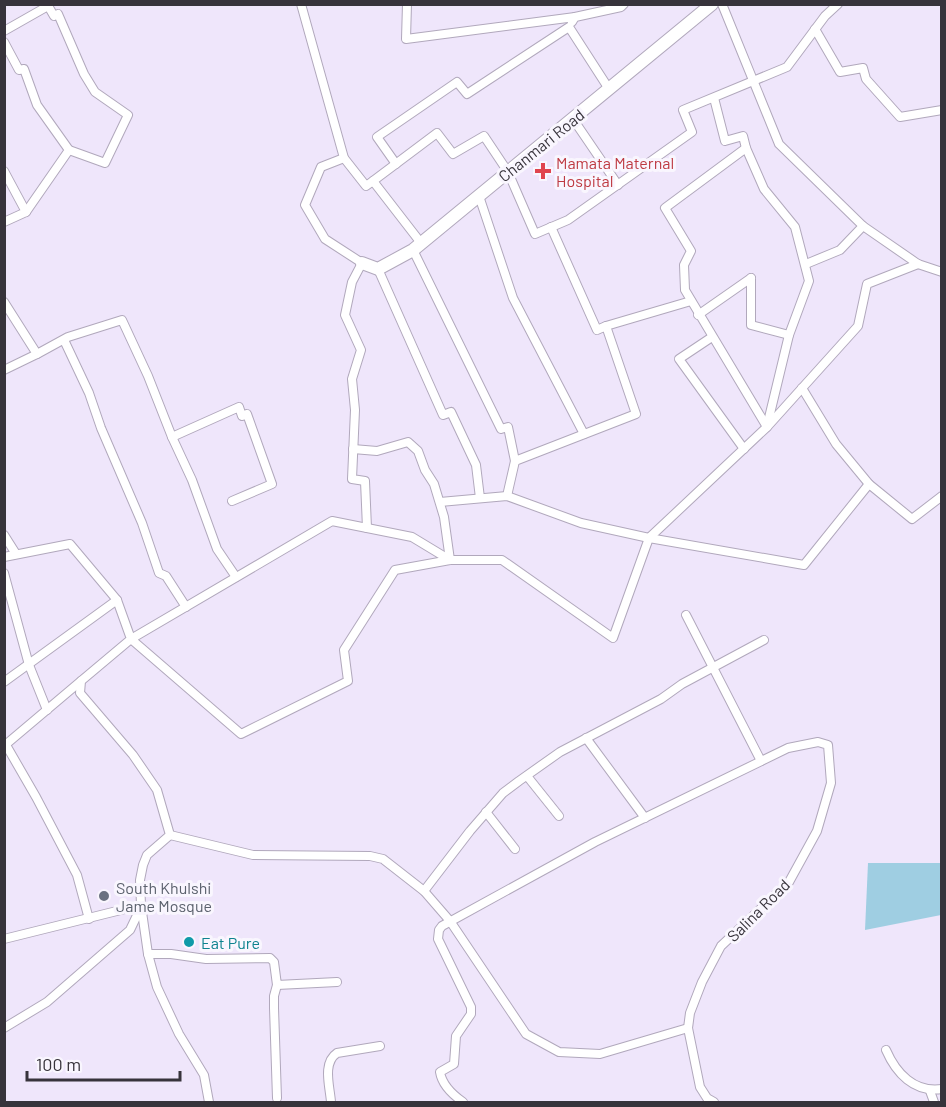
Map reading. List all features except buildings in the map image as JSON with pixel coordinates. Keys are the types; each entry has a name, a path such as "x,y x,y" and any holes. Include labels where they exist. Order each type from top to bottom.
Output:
{"street":[{"path":"301,4 344,159 366,186 437,133 453,154 484,136 508,172 535,234 568,220 692,132 683,110 786,67 825,16 838,4"},
{"path":"407,4 406,39 575,17 621,7 624,4"},
{"name":"Chanmari Road","path":"378,269 417,247 712,4"},
{"path":"722,4 779,144 863,226 918,264 942,272"},
{"path":"4,31 48,5 54,16 58,14 84,74 95,92 128,115 105,163 69,150 37,105 24,69 19,70 4,42"},
{"path":"396,164 377,137 457,82 467,94 569,27 575,17"},
{"path":"569,27 609,89"},
{"path":"815,29 840,72 862,68 866,79 900,117 942,110"},
{"path":"714,98 725,141 743,136 764,189 795,227 809,281 789,335 767,427"},
{"path":"573,119 618,186"},
{"path":"746,148 665,208 691,251 684,266 685,290 767,427"},
{"path":"4,222 26,212 69,150"},
{"path":"344,159 321,167 305,205 325,239 362,263 378,269 443,415 451,412 476,465 480,498"},
{"path":"4,171 26,212"},
{"path":"373,181 417,247 501,429 508,427 515,461 507,496"},
{"path":"478,196 513,298 584,434"},
{"path":"806,264 840,250 863,226"},
{"path":"551,227 597,330 691,301"},
{"path":"362,263 352,282 345,315 361,350 352,380 355,410 352,479 365,481 367,528"},
{"path":"4,556 70,544 117,600 131,639 241,734 348,681 344,650 395,570 450,560 502,560 613,638 649,538 767,427 858,326 867,284 918,264"},
{"path":"698,315 751,278 751,325 789,335"},
{"path":"4,302 37,354"},
{"path":"4,370 85,331 122,320 192,480 217,549 236,577"},
{"path":"515,461 636,414 606,326"},
{"path":"712,337 679,359 744,449"},
{"path":"64,340 90,393 101,428 142,523 159,573 165,576 186,607"},
{"path":"802,388 836,444 869,484 912,519 942,496"},
{"path":"172,437 239,408 242,416 247,414 272,484 232,501"},
{"path":"353,449 377,451 408,442 418,451 424,470 434,484 440,502 450,560"},
{"path":"440,502 507,496 581,523 649,538 804,565 869,484"},
{"path":"89,920 77,875 36,797 5,746 131,639 332,521 412,537 450,560"},
{"path":"4,535 16,554"},
{"path":"4,573 29,665 47,710"},
{"path":"4,682 117,600"},
{"path":"463,1102 453,1096 441,1079 440,1072 454,1064 456,1036 471,1014 468,998 438,939 439,930 450,921 595,842 761,761 686,615"},
{"path":"424,891 503,793 560,752 661,699 682,684 764,640"},
{"path":"81,681 80,693 133,755 157,790 170,835"},
{"path":"586,738 645,818"},
{"name":"Salina Road","path":"714,1102 707,1098 700,1087 688,1028 690,1013 702,982 721,946 789,882 817,831 831,783 828,745 818,742 788,748 761,761"},
{"path":"527,776 559,816"},
{"path":"486,812 515,849"},
{"path":"170,835 253,855 370,856 383,859 424,891 450,921 526,1034 559,1052 600,1054 688,1028"},
{"path":"170,835 147,855 143,865 141,905 148,954 157,987 174,1025 204,1075 209,1102"},
{"path":"4,939 89,920 141,905"},
{"path":"4,1028 47,1002 130,930 141,905"},
{"path":"148,954 171,954 206,959 272,958 277,985 274,996 277,1098"},
{"path":"277,985 337,982"},
{"path":"331,1102 328,1077 328,1062 331,1057 337,1053 380,1046"},
{"path":"886,1050 893,1066 908,1082 930,1090 942,1089"},
{"path":"930,1090 934,1102"}],"water":[{"path":"868,863 941,863 941,915 865,930"}],"place":[{"name":"Mamata Maternal Hospital","path":"543,171"},
{"name":"South Khulshi Jame Mosque","path":"104,896"},
{"name":"Eat Pure","path":"189,942"}]}
